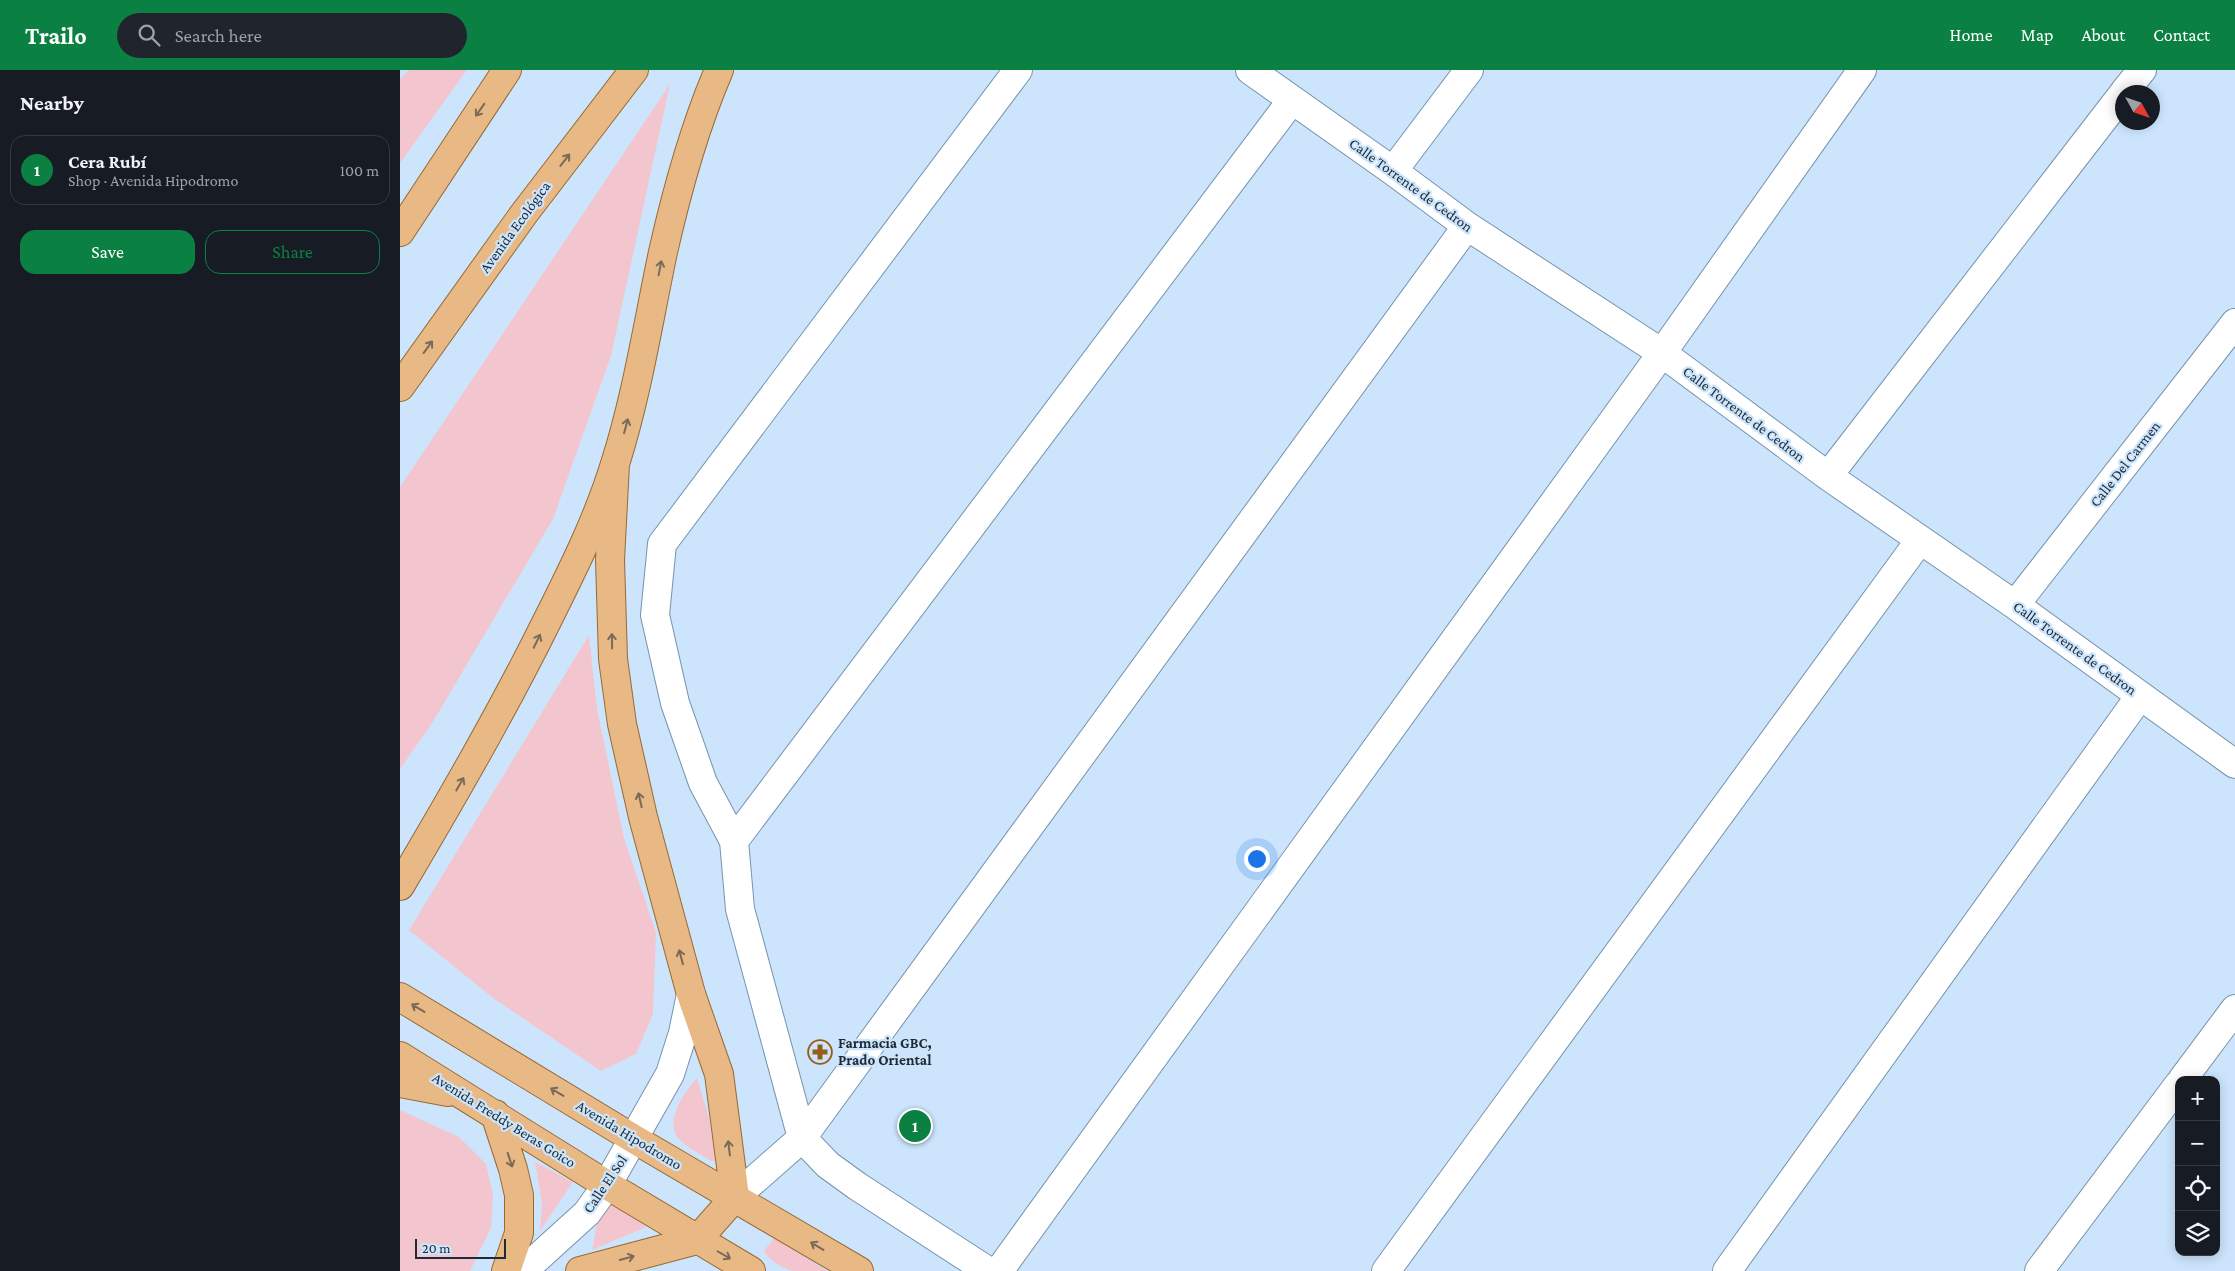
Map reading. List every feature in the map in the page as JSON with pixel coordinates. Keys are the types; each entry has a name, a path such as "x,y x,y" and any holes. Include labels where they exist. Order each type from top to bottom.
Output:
{"main road":[{"path":"400,232 507,70"},
{"name":"Avenida Ecológica","path":"400,387 523,215 634,70"},
{"path":"400,886 440,818 532,651 590,534 615,464 638,382 663,251 686,163 705,103 719,70"},
{"path":"580,1271 697,1240 735,1197 719,1074 691,994 643,817 622,724 614,668 610,560 615,464"},
{"path":"400,844 440,818"},
{"name":"Avenida Hipodromo","path":"400,997 634,1139 859,1271"},
{"name":"Avenida Freddy Beras Goico","path":"400,1056 607,1185"},
{"path":"400,1083 463,1095"},
{"path":"495,1114 513,1169 518,1195 519,1233 506,1271"},
{"path":"607,1185 751,1271"}],"street":[{"path":"988,1271 857,1186 828,1165 802,1138 740,910 734,841 703,783 675,703 654,615 662,544 1018,70"},
{"name":"Calle Torrente de Cedron","path":"1250,70 1467,226 1662,353 1828,476 2015,605 2140,696 2234,761"},
{"path":"1393,171 1469,70"},
{"path":"999,1271 1662,353 1862,70"},
{"path":"2130,85 2142,70"},
{"path":"734,841 1292,100"},
{"path":"1828,476 2115,104"},
{"path":"735,1197 802,1138 1467,226"},
{"name":"Calle Del Carmen","path":"2015,605 2235,323"},
{"path":"1386,1271 1920,540"},
{"path":"1727,1271 2140,696"},
{"name":"Calle El Sol","path":"523,1271 587,1213 607,1185 670,1074 683,1033 691,994"},
{"path":"2185,1076 2235,1009"},
{"path":"2038,1271 2175,1089"}],"shaded area":[{"path":"409,70 467,70 400,163 400,79"},
{"path":"670,84 611,356 553,519 431,725 400,769 400,487"},
{"path":"589,635 597,709 624,838 656,933 653,1014 636,1054 601,1071 493,998 409,930"},
{"path":"697,1078 708,1114 716,1161 711,1161 681,1141 676,1134 674,1126 677,1108 686,1091"},
{"path":"400,1110 459,1137 486,1164 493,1194 491,1228 470,1271 400,1271"},
{"path":"535,1162 573,1182 540,1231 542,1203"},
{"path":"605,1200 651,1225 592,1250 601,1201"},
{"path":"773,1239 779,1240 827,1271 794,1271 777,1264 764,1251"}],"place":[{"name":"Farmacia GBC, Prado Oriental","path":"820,1052"},
{"name":"Cera Rubí","path":"915,1126"}]}
